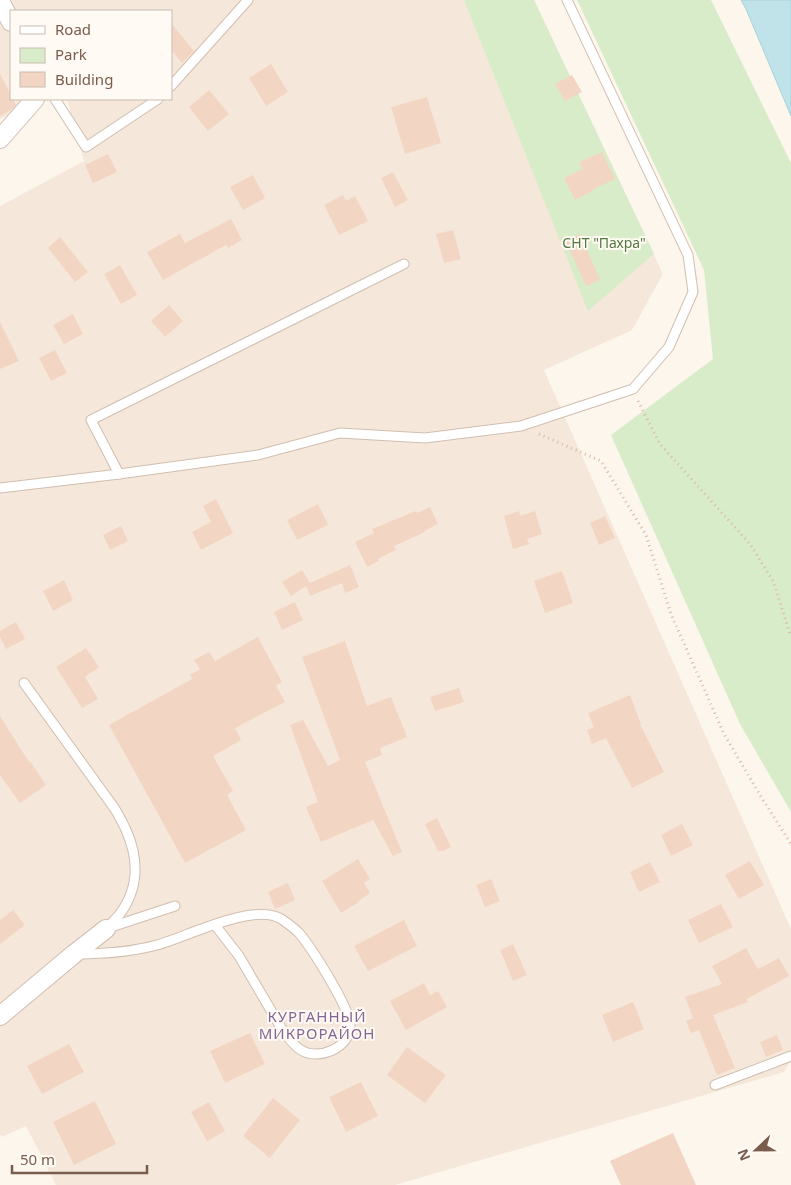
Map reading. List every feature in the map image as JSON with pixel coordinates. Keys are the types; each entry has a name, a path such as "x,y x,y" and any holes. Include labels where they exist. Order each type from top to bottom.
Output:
{"street":[{"path":"0,1 10,20"},
{"path":"0,139 34,100"},
{"path":"0,1016 106,929"}],"lane":[{"path":"172,85 248,0"},
{"path":"0,488 258,455 340,433 426,438 521,426 633,389 669,347 694,292 688,255 567,0"},
{"path":"56,100 86,147 156,100"},
{"path":"119,474 91,420 404,264"},
{"path":"24,683 115,809 126,830 134,852 136,866 134,883 129,899 120,914 106,929"},
{"path":"106,929 175,906"},
{"path":"74,954 94,954 138,949 156,945 230,919 261,914 277,916 299,933 346,1009 350,1026 345,1041 338,1047 321,1054 311,1054 296,1046 283,1031 239,956 215,925"},
{"path":"715,1085 791,1056"}],"path":[{"path":"633,389 660,444 750,544 773,581 791,637"},
{"path":"521,426 601,461 646,535 671,614 724,734 791,844"}],"shaded area":[{"path":"0,0 534,0 663,274 632,330 544,370 791,929 791,1060 784,1072 395,1185 56,1185 26,1126 2,1137 0,1134 0,206 84,161 67,100 172,100 172,10 10,10 10,100 42,100 0,119"}],"green space":[{"name":"СНТ \"Пахра\"","path":"464,0 534,0 654,254 588,311"},
{"path":"577,0 711,0 791,163 791,812 740,724 611,435 713,359 704,270"}],"water":[{"path":"741,0 791,0 791,116 746,9"}],"building":[{"path":"172,24 194,51 182,63 172,51"},
{"path":"271,64 288,92 266,106 249,78"},
{"path":"0,74 10,93 10,100 14,100 16,105 0,116"},
{"path":"572,75 582,92 565,101 555,84"},
{"path":"209,90 229,114 208,131 189,107"},
{"path":"427,97 441,143 405,154 391,107"},
{"path":"602,152 615,179 575,200 564,178 583,169 579,162"},
{"path":"108,154 117,172 93,183 85,165"},
{"path":"393,172 408,200 395,207 381,178"},
{"path":"253,175 265,198 243,210 230,187"},
{"path":"343,195 346,201 355,196 368,221 339,235 324,205"},
{"path":"231,219 242,240 228,248 226,245 163,280 147,252 180,234 185,243"},
{"path":"453,230 461,259 444,263 436,234"},
{"path":"580,234 600,280 586,286 565,240"},
{"path":"60,237 88,272 75,282 48,248"},
{"path":"120,265 137,295 121,304 104,274"},
{"path":"169,305 183,321 165,337 151,321"},
{"path":"73,314 83,334 64,344 53,325"},
{"path":"0,322 19,361 0,369"},
{"path":"55,350 67,373 51,381 39,358"},
{"path":"216,499 233,533 201,550 192,532 211,522 203,506"},
{"path":"318,504 328,525 297,540 287,520"},
{"path":"430,507 438,524 394,546 396,550 367,567 355,542 374,533 372,529"},
{"path":"519,511 520,516 535,511 542,534 527,539 529,544 513,549 504,516"},
{"path":"605,516 615,538 599,545 590,523"},
{"path":"121,526 128,541 110,550 103,535"},
{"path":"350,565 359,587 345,593 342,583 310,596 306,586 291,596 282,582 302,570 310,583"},
{"path":"562,571 573,603 545,613 534,581"},
{"path":"64,580 73,600 53,611 43,591"},
{"path":"295,602 303,620 282,630 274,612"},
{"path":"16,622 25,639 6,649 0,637 0,631"},
{"path":"258,637 282,682 276,686 285,702 235,728 241,740 213,756 233,791 227,795 246,830 185,863 109,725 192,679 190,675 200,669 194,660 209,652 215,661"},
{"path":"345,641 367,706 391,697 407,737 380,748 382,755 365,762 402,852 393,856 373,820 321,842 306,807 318,802 290,725 303,720 328,766 340,760 302,657"},
{"path":"86,648 99,667 85,677 98,699 82,708 56,667"},
{"path":"459,688 464,702 435,711 430,697"},
{"path":"630,695 640,724 664,772 632,788 606,738 592,744 587,730 594,727 588,713"},
{"path":"0,716 46,785 20,803 0,775"},
{"path":"437,818 451,847 443,851 438,851 425,824"},
{"path":"682,824 693,845 671,856 661,835"},
{"path":"358,859 370,879 364,883 370,893 341,913 322,881"},
{"path":"750,861 764,885 739,899 725,875"},
{"path":"650,862 660,882 639,892 630,872"},
{"path":"491,879 500,901 485,907 476,885"},
{"path":"288,883 295,900 275,909 268,892"},
{"path":"721,904 733,927 699,943 688,920"},
{"path":"13,910 25,925 0,944 0,920"},
{"path":"404,920 417,946 368,971 354,946"},
{"path":"513,944 527,975 513,981 500,950"},
{"path":"746,948 758,969 779,958 789,976 747,999 748,1002 713,1015 735,1068 717,1075 699,1030 691,1033 686,1021 693,1018 685,997 722,984 712,966"},
{"path":"424,983 430,995 438,991 447,1007 406,1030 390,1001"},
{"path":"633,1002 644,1029 613,1042 602,1015"},
{"path":"250,1033 265,1064 225,1083 210,1051"},
{"path":"777,1035 783,1050 766,1057 760,1042"},
{"path":"69,1044 84,1072 42,1094 27,1066"},
{"path":"407,1047 446,1075 425,1103 387,1075"},
{"path":"361,1082 378,1116 346,1132 329,1097"},
{"path":"273,1098 300,1120 270,1158 243,1136"},
{"path":"95,1101 116,1144 74,1165 53,1122"},
{"path":"209,1102 225,1131 207,1141 191,1112"},
{"path":"673,1133 696,1185 621,1185 610,1161"}],"district":[{"name":"КУРГАННЫЙ МИКРОРАЙОН","path":"317,1024"}]}
